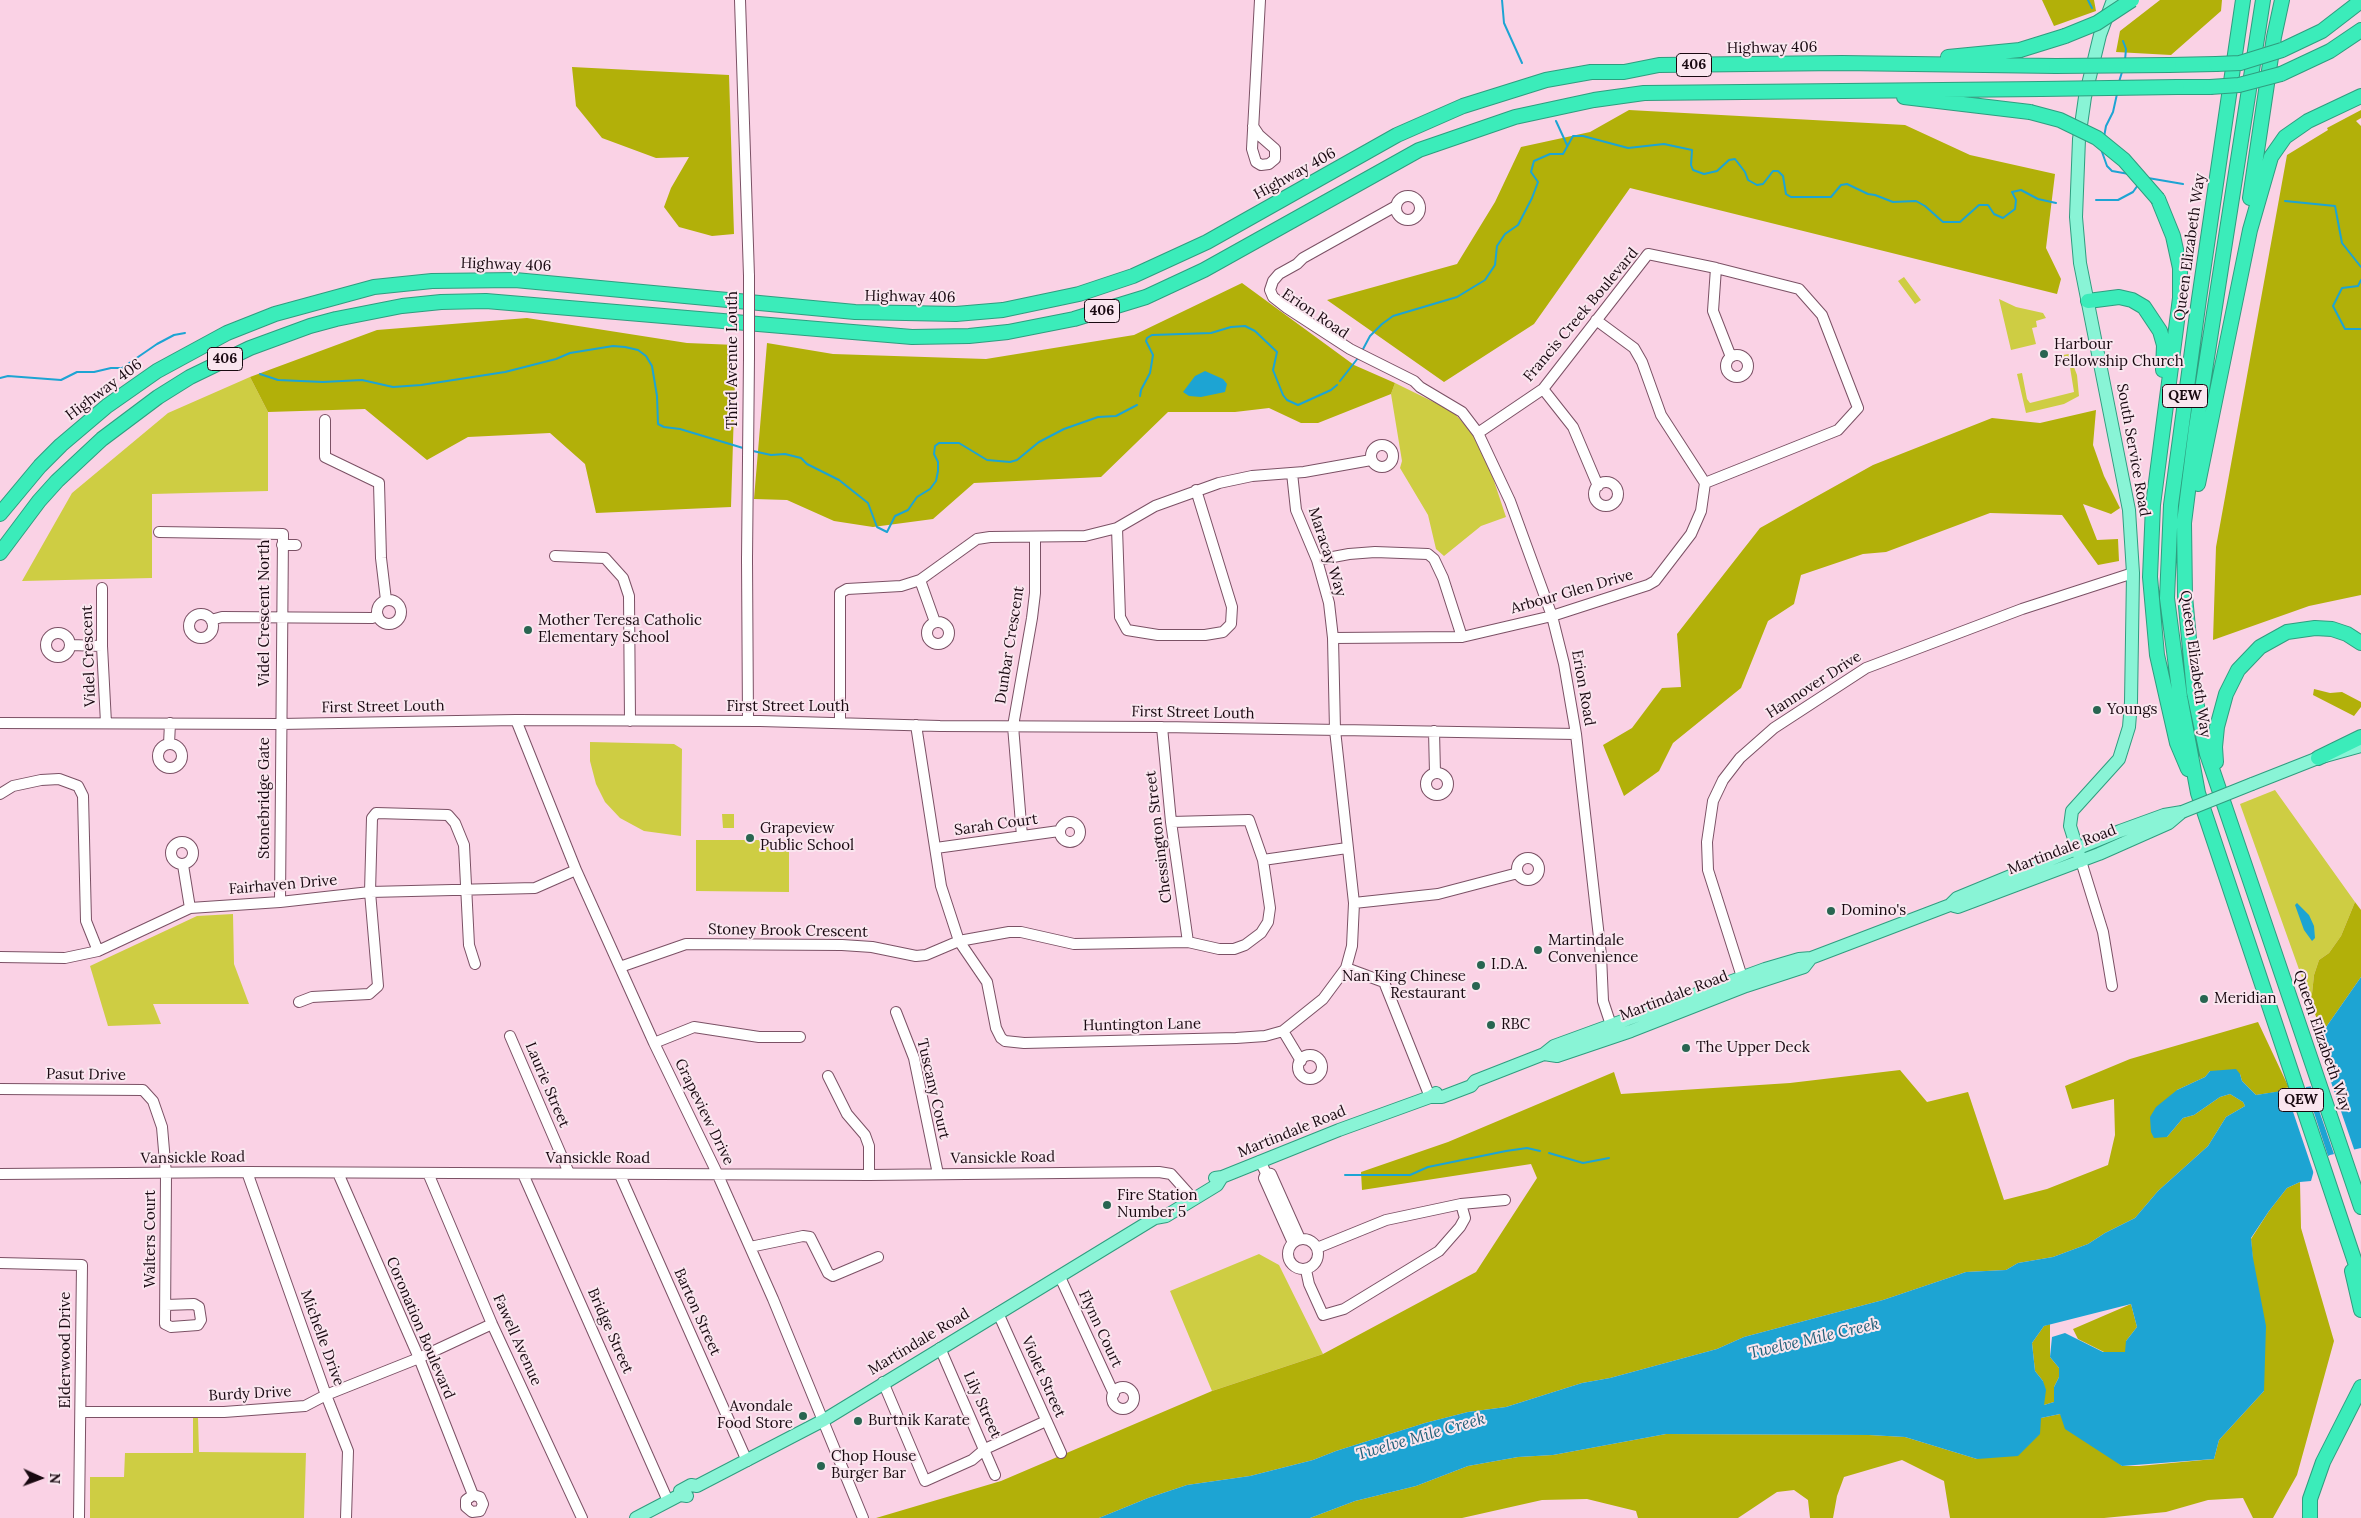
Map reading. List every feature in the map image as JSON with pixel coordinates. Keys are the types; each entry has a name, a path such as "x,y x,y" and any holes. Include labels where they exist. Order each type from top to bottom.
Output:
{"highway":[{"path":"1842,63 2020,50 2065,36 2097,23 2132,0"},
{"name":"Queen Elizabeth Way","path":"2243,0 2198,299 2171,505 2168,598 2180,697 2198,793 2361,1280"},
{"name":"Queen Elizabeth Way","path":"2263,0 2196,428 2184,523 2185,596 2197,708 2207,754 2359,1201"},
{"path":"2240,281 2274,37 2282,0"},
{"path":"1842,63 2056,66 2240,62 2282,50 2322,31 2361,1"},
{"path":"1803,91 2177,88 2240,85 2281,74 2330,52 2361,30"},
{"name":"Highway 406","path":"0,514 27,480 61,445 107,406 157,371 227,333 275,314 341,294 374,287 432,281 505,280 855,312 947,314 1003,310 1079,294 1133,276 1171,260 1398,135 1438,116 1492,95 1555,78 1591,72 1624,72 1659,65 1842,63"},
{"path":"1803,91 1906,97 2030,112 2060,120 2097,138 2124,160 2158,199 2173,236 2180,268 2180,298 2158,461"},
{"name":"406","path":"0,553 39,501 57,481 102,439 158,397 190,377 242,351 310,326 336,319 402,306 441,302 486,301 912,338 969,336 1015,331 1074,319 1146,297 1204,270 1419,150 1515,117 1594,100 1644,93 1803,91"},
{"path":"2185,596 2193,511 2256,202 2271,157 2285,137 2301,126 2361,96"},
{"path":"2088,301 2119,297 2132,300 2144,307 2160,331 2164,345 2158,461 2150,545 2150,577 2157,655 2177,743 2198,793"},
{"path":"2222,802 2215,747 2217,727 2231,681 2246,660 2271,640 2287,632 2300,629 2332,629 2347,634 2361,643"},
{"path":"2318,758 2361,737"},
{"path":"2335,1203 2361,1310"},
{"path":"2310,1518 2310,1499 2323,1462 2361,1387"}],"main road":[{"name":"South Service Road","path":"2080,855 2070,826 2072,811 2119,759 2129,727 2133,573 2129,510 2080,263 2076,217 2079,139 2092,65 2113,0"},
{"name":"Martindale Road","path":"1613,1031 1742,977 1799,958 1811,958 1950,905 1957,898 2080,855 2164,815 2182,812 2318,758 2361,746"},
{"name":"Martindale Road","path":"1155,1218 1161,1209 1215,1178 1222,1178 1260,1161 1430,1097 1441,1088 1468,1079 1475,1081 1544,1054 1554,1046 1613,1031 1804,967 1811,958"},
{"name":"Martindale Road","path":"636,1518 674,1498 680,1491 691,1485 697,1486 824,1420 883,1382 1155,1218 1166,1216 1217,1185 1222,1178"}],"street":[{"name":"Third Avenue Louth","path":"740,0 749,276 748,721"},
{"path":"1253,126 1260,0"},
{"name":"Erion Road","path":"1396,206 1303,258 1295,258 1270,276 1265,289 1272,305 1366,362 1414,381 1420,387 1462,412 1478,433 1510,501 1552,616 1564,664 1576,734 1601,955 1603,1001 1613,1031"},
{"name":"Francis Creek Boulevard","path":"1478,433 1543,389 1648,254 1716,268 1799,289 1822,315 1858,408 1838,430 1705,483"},
{"path":"1716,268 1713,311 1731,356"},
{"path":"1596,320 1634,348 1642,362 1661,415 1705,483"},
{"path":"1543,389 1574,427 1598,486"},
{"path":"325,420 325,456 379,482 381,558 386,600"},
{"path":"840,722 840,593 847,589 901,586 920,580 977,539 990,537 1085,536 1117,528 1155,506 1219,483 1252,476 1292,473 1371,460"},
{"name":"Maracay Way","path":"1292,473 1296,510 1318,560 1329,603 1333,638 1335,730"},
{"name":"Arbour Glen Drive","path":"1333,638 1462,637 1552,616 1648,585 1655,581 1691,534 1701,511 1705,483"},
{"path":"1117,528 1120,617 1127,630 1158,635 1205,635 1223,632 1231,624 1232,607 1196,490"},
{"name":"Videl Crescent North","path":"159,532 282,534 280,724"},
{"name":"Dunbar Crescent","path":"1022,836 1012,726 1032,618 1034,537"},
{"path":"282,545 296,545"},
{"path":"1318,560 1349,554 1375,552 1428,554 1434,559 1443,578 1462,637"},
{"path":"555,556 605,558 623,578 629,596 630,721"},
{"name":"Hannover Drive","path":"1742,977 1708,870 1707,842 1713,801 1723,780 1740,758 1774,728 1866,668 2022,609 2133,573"},
{"path":"920,580 934,622"},
{"name":"Videl Crescent","path":"102,588 102,646 106,723"},
{"path":"378,616 380,605 386,600"},
{"path":"378,616 383,622 390,624 400,617 401,610 397,603 386,600"},
{"path":"211,620 222,617 372,618 378,616"},
{"path":"70,645 102,646"},
{"name":"First Street Louth","path":"0,723 280,724 516,720 748,721 840,722 916,726 1162,727 1576,734"},
{"name":"Grapeview Drive","path":"516,720 576,870 654,1043 718,1173 824,1420 863,1518"},
{"path":"170,723 170,744"},
{"name":"Stonebridge Gate","path":"280,724 280,902"},
{"name":"Huntington Lane","path":"916,726 941,886 959,942 988,982 996,1028 1001,1038 1006,1041 1024,1043 1264,1036 1283,1031 1322,999 1346,968 1352,946 1354,903 1335,730"},
{"name":"Chessington Street","path":"1162,727 1171,822 1188,942"},
{"path":"1434,731 1435,773"},
{"path":"0,794 13,786 41,780 59,779 78,786 83,796 86,921 98,951"},
{"path":"299,1002 312,998 369,994 378,986 370,892 372,818 376,813 448,815 455,823 462,834 469,945 475,964"},
{"name":"Stoney Brook Crescent","path":"620,967 686,944 842,945 872,947 916,956 926,955 959,942 1009,932 1074,944 1188,942 1219,949 1234,949 1245,945 1261,933 1268,922 1270,908 1263,860 1249,820 1171,822"},
{"name":"Sarah Court","path":"936,848 1059,831"},
{"path":"1263,860 1347,848"},
{"path":"2080,855 2103,932 2112,986"},
{"path":"183,864 190,908"},
{"name":"Fairhaven Drive","path":"0,957 65,958 98,951 190,908 280,902 370,892 535,888 576,870"},
{"path":"1354,903 1438,894 1518,873"},
{"path":"1346,968 1384,982 1430,1097"},
{"name":"Tuscany Court","path":"896,1012 914,1058 938,1174"},
{"path":"654,1043 694,1027 759,1037 800,1037"},
{"path":"1283,1031 1301,1061"},
{"name":"Laurie Street","path":"510,1036 569,1173"},
{"path":"828,1076 847,1114 865,1135 869,1146 869,1175"},
{"name":"Pasut Drive","path":"0,1089 143,1090 153,1101 162,1127 166,1174"},
{"path":"1260,1161 1266,1173 1271,1174 1297,1241"},
{"name":"Vansickle Road","path":"0,1174 247,1172 869,1175 1159,1172 1171,1174 1188,1193"},
{"name":"Michelle Drive","path":"247,1172 326,1395 348,1451 346,1518"},
{"name":"Coronation Boulevard","path":"338,1173 418,1358 472,1495"},
{"name":"Fawell Avenue","path":"428,1173 492,1324 582,1518"},
{"name":"Walters Court","path":"166,1174 166,1305"},
{"name":"Bridge Street","path":"523,1174 674,1498"},
{"name":"Barton Street","path":"620,1175 747,1461"},
{"path":"1317,1248 1386,1220 1461,1204 1505,1200"},
{"path":"1306,1270 1308,1284 1322,1315 1344,1309 1439,1250 1460,1227 1465,1218 1461,1204"},
{"path":"750,1247 802,1236 810,1237 828,1273 833,1276 878,1257"},
{"path":"1310,1240 1317,1248 1317,1262 1306,1270 1296,1268 1289,1261 1288,1251 1297,1241 1310,1240"},
{"name":"Elderwood Drive","path":"0,1263 82,1265 79,1518"},
{"name":"Flynn Court","path":"1060,1277 1114,1394"},
{"name":"Violet Street","path":"998,1313 1062,1453"},
{"name":"Burdy Drive","path":"81,1412 280,1409 305,1406 326,1395 418,1358 492,1324"},
{"name":"Lily Street","path":"940,1348 995,1475"},
{"path":"883,1382 925,1481 972,1460 985,1449 1046,1421"}],"shaded area":[{"path":"2042,0 2094,0 2096,11 2054,26"},
{"path":"2160,0 2222,0 2221,11 2171,55 2116,52 2120,31"},
{"path":"572,67 729,75 734,234 712,236 679,227 664,207 671,188 689,157 656,158 602,138 576,106"},
{"path":"1629,110 1905,125 1970,155 2055,174 2046,248 2061,279 2057,294 1630,188 1534,324 1444,382 1327,300 1457,264 1495,202 1521,147 1590,132"},
{"path":"2361,110 2361,118 2356,121 2361,126 2361,595 2309,606 2213,640 2216,547 2287,155 2328,130 2327,128"},
{"path":"1904,277 1921,300 1915,304 1898,281"},
{"path":"1242,283 1354,365 1395,383 1391,394 1318,423 1301,423 1269,408 1235,412 1168,412 1101,477 974,483 933,519 873,527 834,521 787,500 754,499 767,343 833,354 986,359 1134,335"},
{"path":"1999,299 2016,307 2043,313 2046,318 2036,321 2037,327 2032,328 2036,344 2011,350"},
{"path":"527,318 687,343 736,345 731,507 596,513 585,464 550,433 468,437 427,460 365,409 268,412 250,377 377,330"},
{"path":"2069,354 2077,375 2079,396 2064,404 2026,413 2017,374 2022,373 2027,399 2030,403 2074,392 2069,361 2064,362 2063,355"},
{"path":"250,377 268,412 268,491 152,494 152,578 22,581 72,493 168,413"},
{"path":"1395,383 1452,411 1471,431 1491,472 1506,517 1481,526 1444,556 1436,549 1428,515 1400,468 1402,461 1391,394"},
{"path":"2096,410 2093,445 2104,476 2120,508 2111,514 2083,504 2097,540 2118,539 2119,561 2098,565 2062,515 1990,513 1886,552 1863,554 1801,575 1794,604 1768,621 1741,688 1673,743 1659,771 1624,796 1603,745 1632,728 1662,688 1681,687 1677,634 1760,528 1873,465 1992,418 2040,423"},
{"path":"2314,689 2330,693 2342,692 2361,702 2361,707 2354,716 2313,695"},
{"path":"590,742 674,744 682,749 681,836 644,831 620,818 605,802 596,784 590,761"},
{"path":"2275,790 2355,902 2341,936 2329,953 2319,960 2314,975 2311,1003 2240,804"},
{"path":"722,814 734,814 734,828 723,828"},
{"path":"696,840 789,840 789,892 696,891"},
{"path":"2355,902 2361,910 2361,977 2322,1033 2311,1003 2314,975 2319,960 2329,953 2341,936"},
{"path":"233,914 234,964 249,1004 153,1004 161,1024 108,1026 90,966 197,916"},
{"path":"2258,1022 2290,1090 2256,1095 2242,1081 2240,1074 2210,1071 2205,1077 2177,1090 2167,1137 2183,1118 2194,1115 2220,1097 2230,1094 2243,1102 2245,1106 2226,1117 2208,1146 2158,1191 2135,1218 2088,1244 2053,1257 2018,1263 2006,1270 1966,1272 1883,1300 1744,1337 1717,1349 1610,1378 1582,1383 1506,1407 1468,1412 1425,1423 1313,1460 1250,1476 1187,1485 1148,1498 1099,1518 876,1518 1001,1481 1212,1391 1323,1354 1476,1272 1537,1178 1531,1164 1362,1190 1361,1172 1448,1142 1614,1072 1621,1094 1790,1083 1900,1070 1927,1102 1968,1092 2004,1200 2047,1189 2108,1165 2115,1135 2114,1099 2072,1109 2065,1086 2130,1059"},
{"path":"2300,1182 2301,1228 2334,1341 2297,1475 2273,1518 2253,1518 2243,1498 2208,1500 2166,1512 2104,1518 1950,1518 1944,1481 1902,1460 1844,1477 1837,1496 1833,1518 1810,1518 1808,1500 1794,1490 1777,1492 1738,1518 1638,1518 1636,1511 1587,1499 1542,1500 1462,1518 1310,1518 1355,1501 1416,1486 1468,1466 1518,1457 1553,1455 1666,1434 1869,1435 1905,1437 1977,1459 2041,1418 2060,1414 2122,1466 2214,1459 2219,1440 2264,1391 2251,1239 2287,1188"},
{"path":"1259,1254 1279,1265 1323,1354 1212,1391 1170,1291"},
{"path":"2131,1304 2137,1327 2126,1341 2126,1353 2104,1352 2078,1339 2073,1329"},
{"path":"2050,1324 2050,1357 2059,1368 2059,1377 2054,1387 2054,1402 2044,1405 2043,1381 2035,1371 2032,1343 2044,1326"},
{"path":"193,1418 198,1418 199,1452 306,1453 304,1518 90,1518 90,1477 124,1477 125,1453 193,1453"}],"water":[{"path":"1205,371 1223,379 1227,384 1225,392 1201,397 1189,396 1183,392 1195,376"},
{"path":"2297,903 2309,915 2314,926 2315,938 2312,941 2304,930 2295,905"},
{"name":"Twelve Mile Creek","path":"2361,977 2361,1148 2330,1155 2316,1163 2311,1181 2300,1182 2287,1188 2251,1238 2266,1326 2264,1391 2219,1440 2214,1459 2122,1466 2065,1429 2060,1414 2041,1418 2040,1434 2018,1456 1977,1459 1905,1437 1869,1435 1666,1434 1553,1455 1518,1457 1468,1466 1416,1486 1355,1501 1310,1518 1099,1518 1148,1498 1187,1485 1250,1476 1313,1460 1425,1423 1468,1412 1506,1407 1582,1383 1610,1378 1717,1349 1744,1337 1883,1300 1966,1272 2006,1270 2018,1263 2053,1257 2088,1244 2135,1218 2158,1191 2208,1146 2226,1117 2245,1106 2243,1102 2230,1094 2220,1097 2194,1115 2183,1118 2167,1137 2154,1138 2151,1132 2150,1117 2156,1107 2177,1090 2205,1077 2210,1071 2236,1069 2242,1081 2256,1095 2319,1085 2322,1033","holes":["2131,1304 2137,1327 2126,1341 2125,1352 2103,1352 2065,1333 2052,1337 2050,1357 2059,1368 2059,1377 2054,1387 2054,1402 2044,1405 2046,1390 2043,1381 2035,1371 2032,1343 2044,1326"]}],"pier":[{"path":"2319,1047 2355,1152 2335,1157 2310,1084 2317,1083"},
{"path":"2305,1085 2329,1159 2318,1165 2315,1177 2285,1088"}],"waterway":[{"path":"1502,0 1504,23 1522,63"},
{"path":"2088,0 2092,8"},
{"path":"2123,41 2126,49 2125,60"},
{"path":"2119,82 2122,72"},
{"path":"2104,137 2117,94"},
{"path":"1556,121 1567,145"},
{"path":"1362,351 1370,336 1393,316 1457,297 1485,280 1495,265 1497,246 1505,234 1518,225 1532,198 1538,182 1531,172 1534,161 1550,154 1563,154 1573,136 1583,136 1628,148 1664,144 1692,150 1691,165 1693,170 1704,174 1717,171 1729,160 1735,159 1745,172 1748,180 1757,185 1763,184 1773,171 1778,171 1783,176 1786,194 1791,197 1831,197 1841,185 1847,184 1868,194 1893,202 1916,201 1925,206 1943,222 1960,222 1979,205 1988,205 1994,214 2003,218 2015,209 2016,200 2012,192 2021,190 2038,199 2056,203"},
{"path":"2101,149 2107,166 2112,171 2129,174"},
{"path":"2148,178 2183,184"},
{"path":"2096,200 2118,200 2133,192 2138,185"},
{"path":"2285,201 2335,206 2342,243 2361,267"},
{"path":"2361,280 2358,286 2342,288 2333,306 2345,329 2361,329"},
{"path":"1140,396 1150,373 1153,355 1146,341 1147,338 1152,335 1211,333 1231,327 1245,326 1255,331 1277,352 1273,370 1283,395 1287,400 1298,405 1331,390 1337,385"},
{"path":"0,378 8,376 61,380 77,372 94,372 111,368 122,368 157,344 174,335 185,333"},
{"path":"260,374 278,380 323,382 362,380 393,387 421,385 505,372 556,359 570,353 613,346 625,347 638,350 646,356 652,366 657,396 658,424 743,448"},
{"path":"1340,381 1358,358"},
{"path":"753,451 771,455 785,454 801,458 807,464 839,480 868,503 877,527 887,532 895,516 908,510 917,497 930,489 936,481 938,462 934,454 935,446 939,443 959,443 987,460 1010,462 1017,460 1039,442 1064,429 1098,417 1116,416 1137,405"},
{"path":"1345,1175 1410,1175 1428,1167 1506,1151 1527,1148 1540,1151"},
{"path":"1549,1153 1583,1163 1609,1158"}],"place":[{"name":"Harbour Fellowship Church","path":"2044,354"},
{"name":"Mother Teresa Catholic Elementary School","path":"528,630"},
{"name":"Youngs","path":"2097,710"},
{"name":"Grapeview Public School","path":"750,838"},
{"name":"Domino's","path":"1831,911"},
{"name":"Martindale Convenience","path":"1538,950"},
{"name":"I.D.A.","path":"1481,965"},
{"name":"Nan King Chinese Restaurant","path":"1476,986"},
{"name":"Meridian","path":"2204,999"},
{"name":"RBC","path":"1491,1025"},
{"name":"The Upper Deck","path":"1686,1048"},
{"name":"Fire Station Number 5","path":"1107,1205"},
{"name":"Avondale Food Store","path":"803,1416"},
{"name":"Burtnik Karate","path":"858,1421"},
{"name":"Chop House Burger Bar","path":"821,1466"}]}
